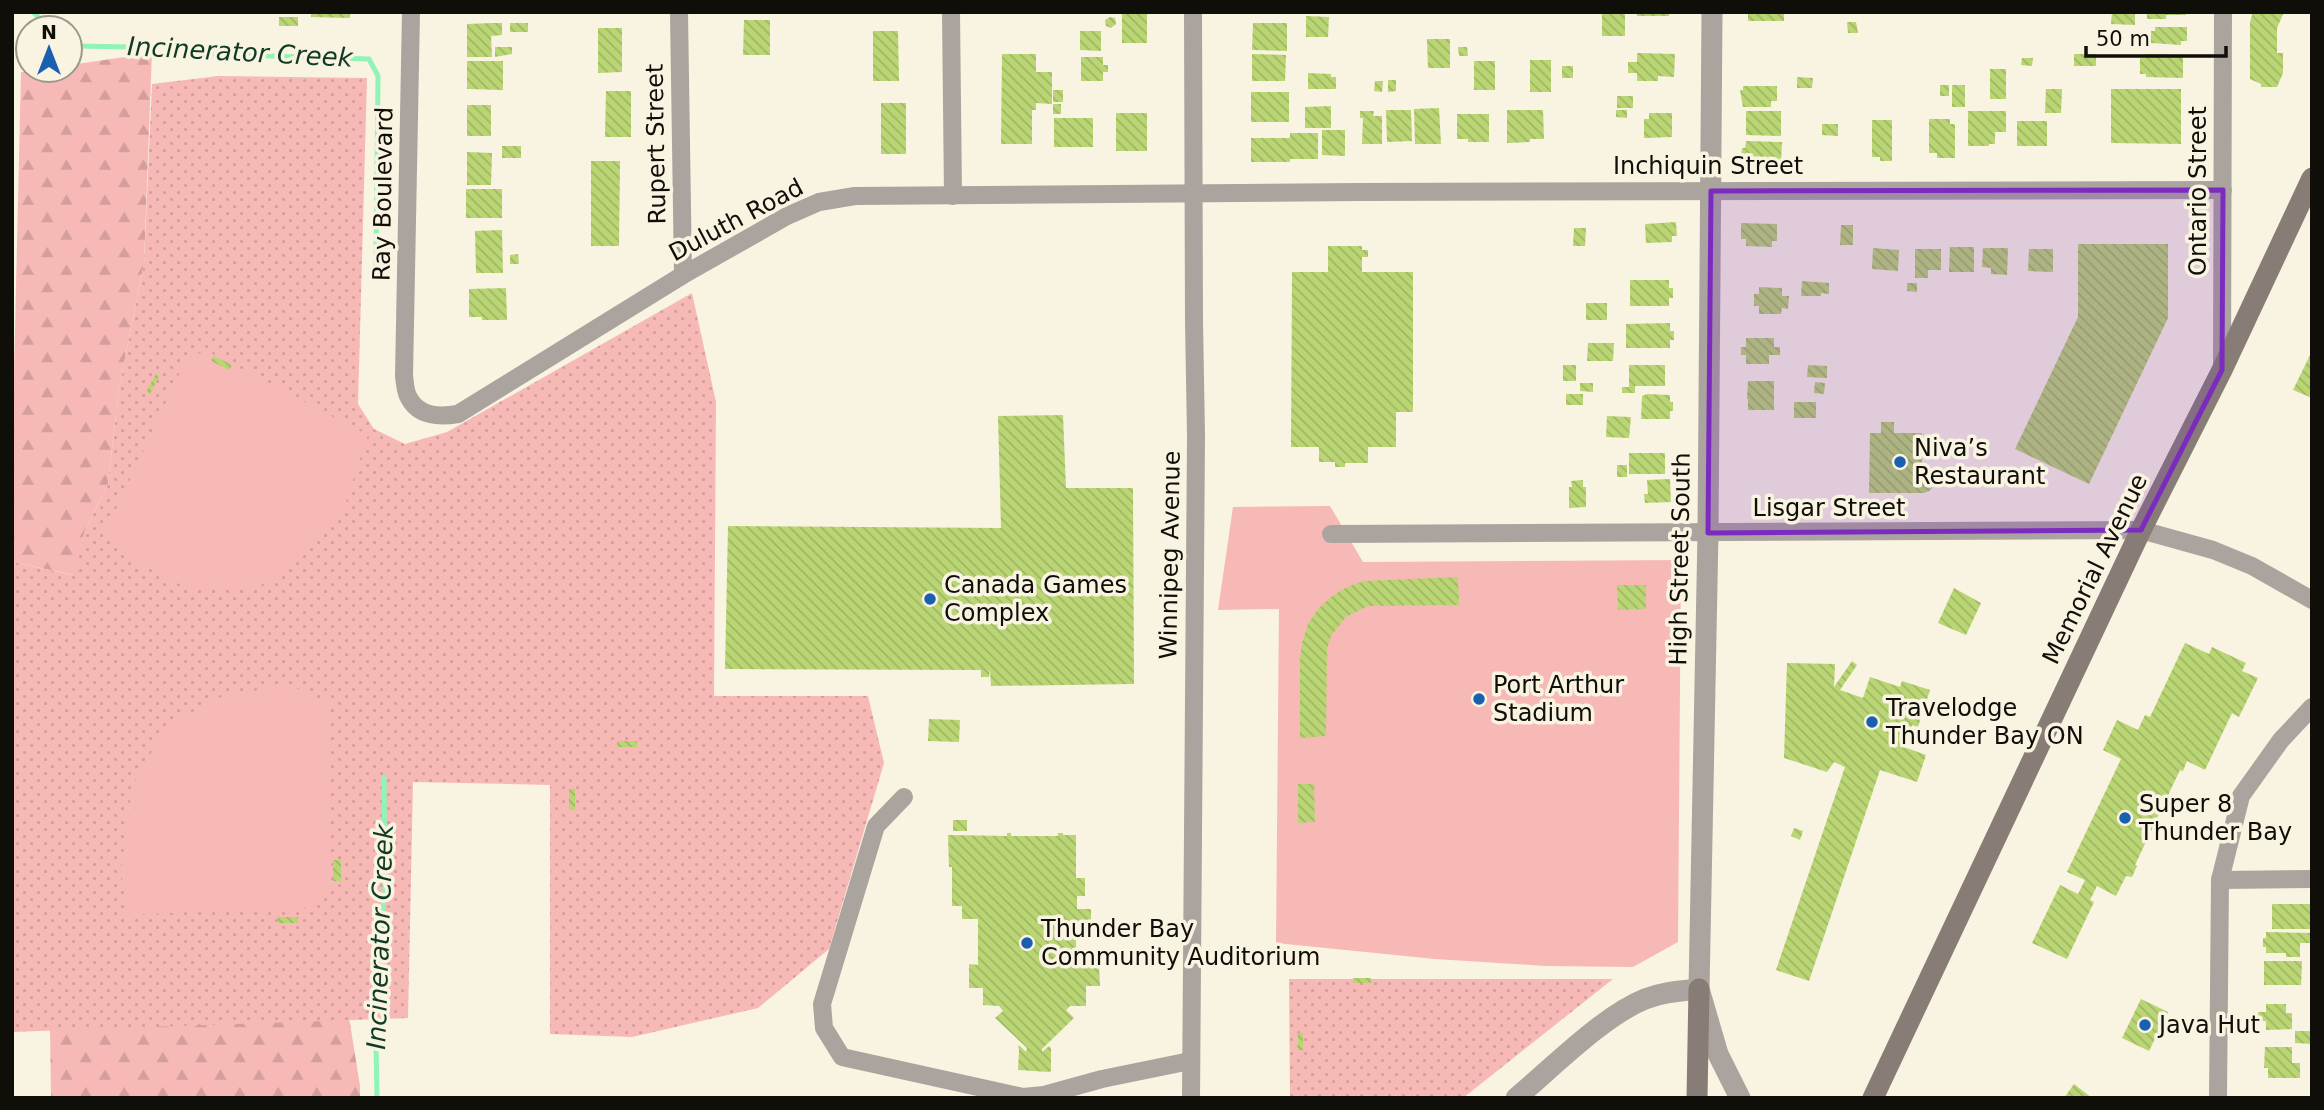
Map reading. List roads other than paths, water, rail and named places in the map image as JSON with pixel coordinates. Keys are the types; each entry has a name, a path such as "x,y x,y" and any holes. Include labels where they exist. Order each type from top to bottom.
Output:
{"main road":[{"name":"Memorial Avenue","path":"1873,1098 2141,530 2222,370 2312,178"},
{"path":"1696,1098 1699,989"}],"street":[{"name":"Ray Boulevard","path":"404,376 411,12"},
{"name":"Rupert Street","path":"679,12 683,275"},
{"path":"951,12 953,196"},
{"name":"Winnipeg Avenue","path":"1191,1098 1196,436 1193,12"},
{"name":"High Street South","path":"1712,12 1699,989 1718,1054 1740,1098"},
{"name":"Ontario Street","path":"2222,370 2223,12"},
{"name":"Inchiquin Street","path":"1194,194 2223,190"},
{"name":"Duluth Road","path":"404,376 408,398 423,412 440,416 458,414 683,275 787,216 818,202 855,196 1194,194"},
{"name":"Lisgar Street","path":"1331,534 2141,530 2213,550 2252,566 2312,600"},
{"path":"2218,1098 2220,880 2241,796 2281,740 2312,707"},
{"path":"904,797 876,826 822,1004 824,1028 842,1057 1023,1097 1044,1095 1102,1079 1191,1061"},
{"path":"2220,880 2312,879"},
{"path":"1516,1098 1603,1024 1643,999 1667,992 1699,989"}],"waterway":[{"name":"Incinerator Creek","path":"84,46 170,44 205,54 369,59 378,76 376,266"},
{"name":"Incinerator Creek","path":"377,1098 375,989 377,948 385,892 384,777"}],"place":[{"name":"Niva’s Restaurant","path":"1900,462"},
{"name":"Canada Games Complex","path":"930,599"},
{"name":"Port Arthur Stadium","path":"1479,699"},
{"name":"Travelodge Thunder Bay ON","path":"1872,722"},
{"name":"Super 8 Thunder Bay","path":"2125,818"},
{"name":"Thunder Bay Community Auditorium","path":"1027,943"},
{"name":"Java Hut","path":"2145,1025"}]}
